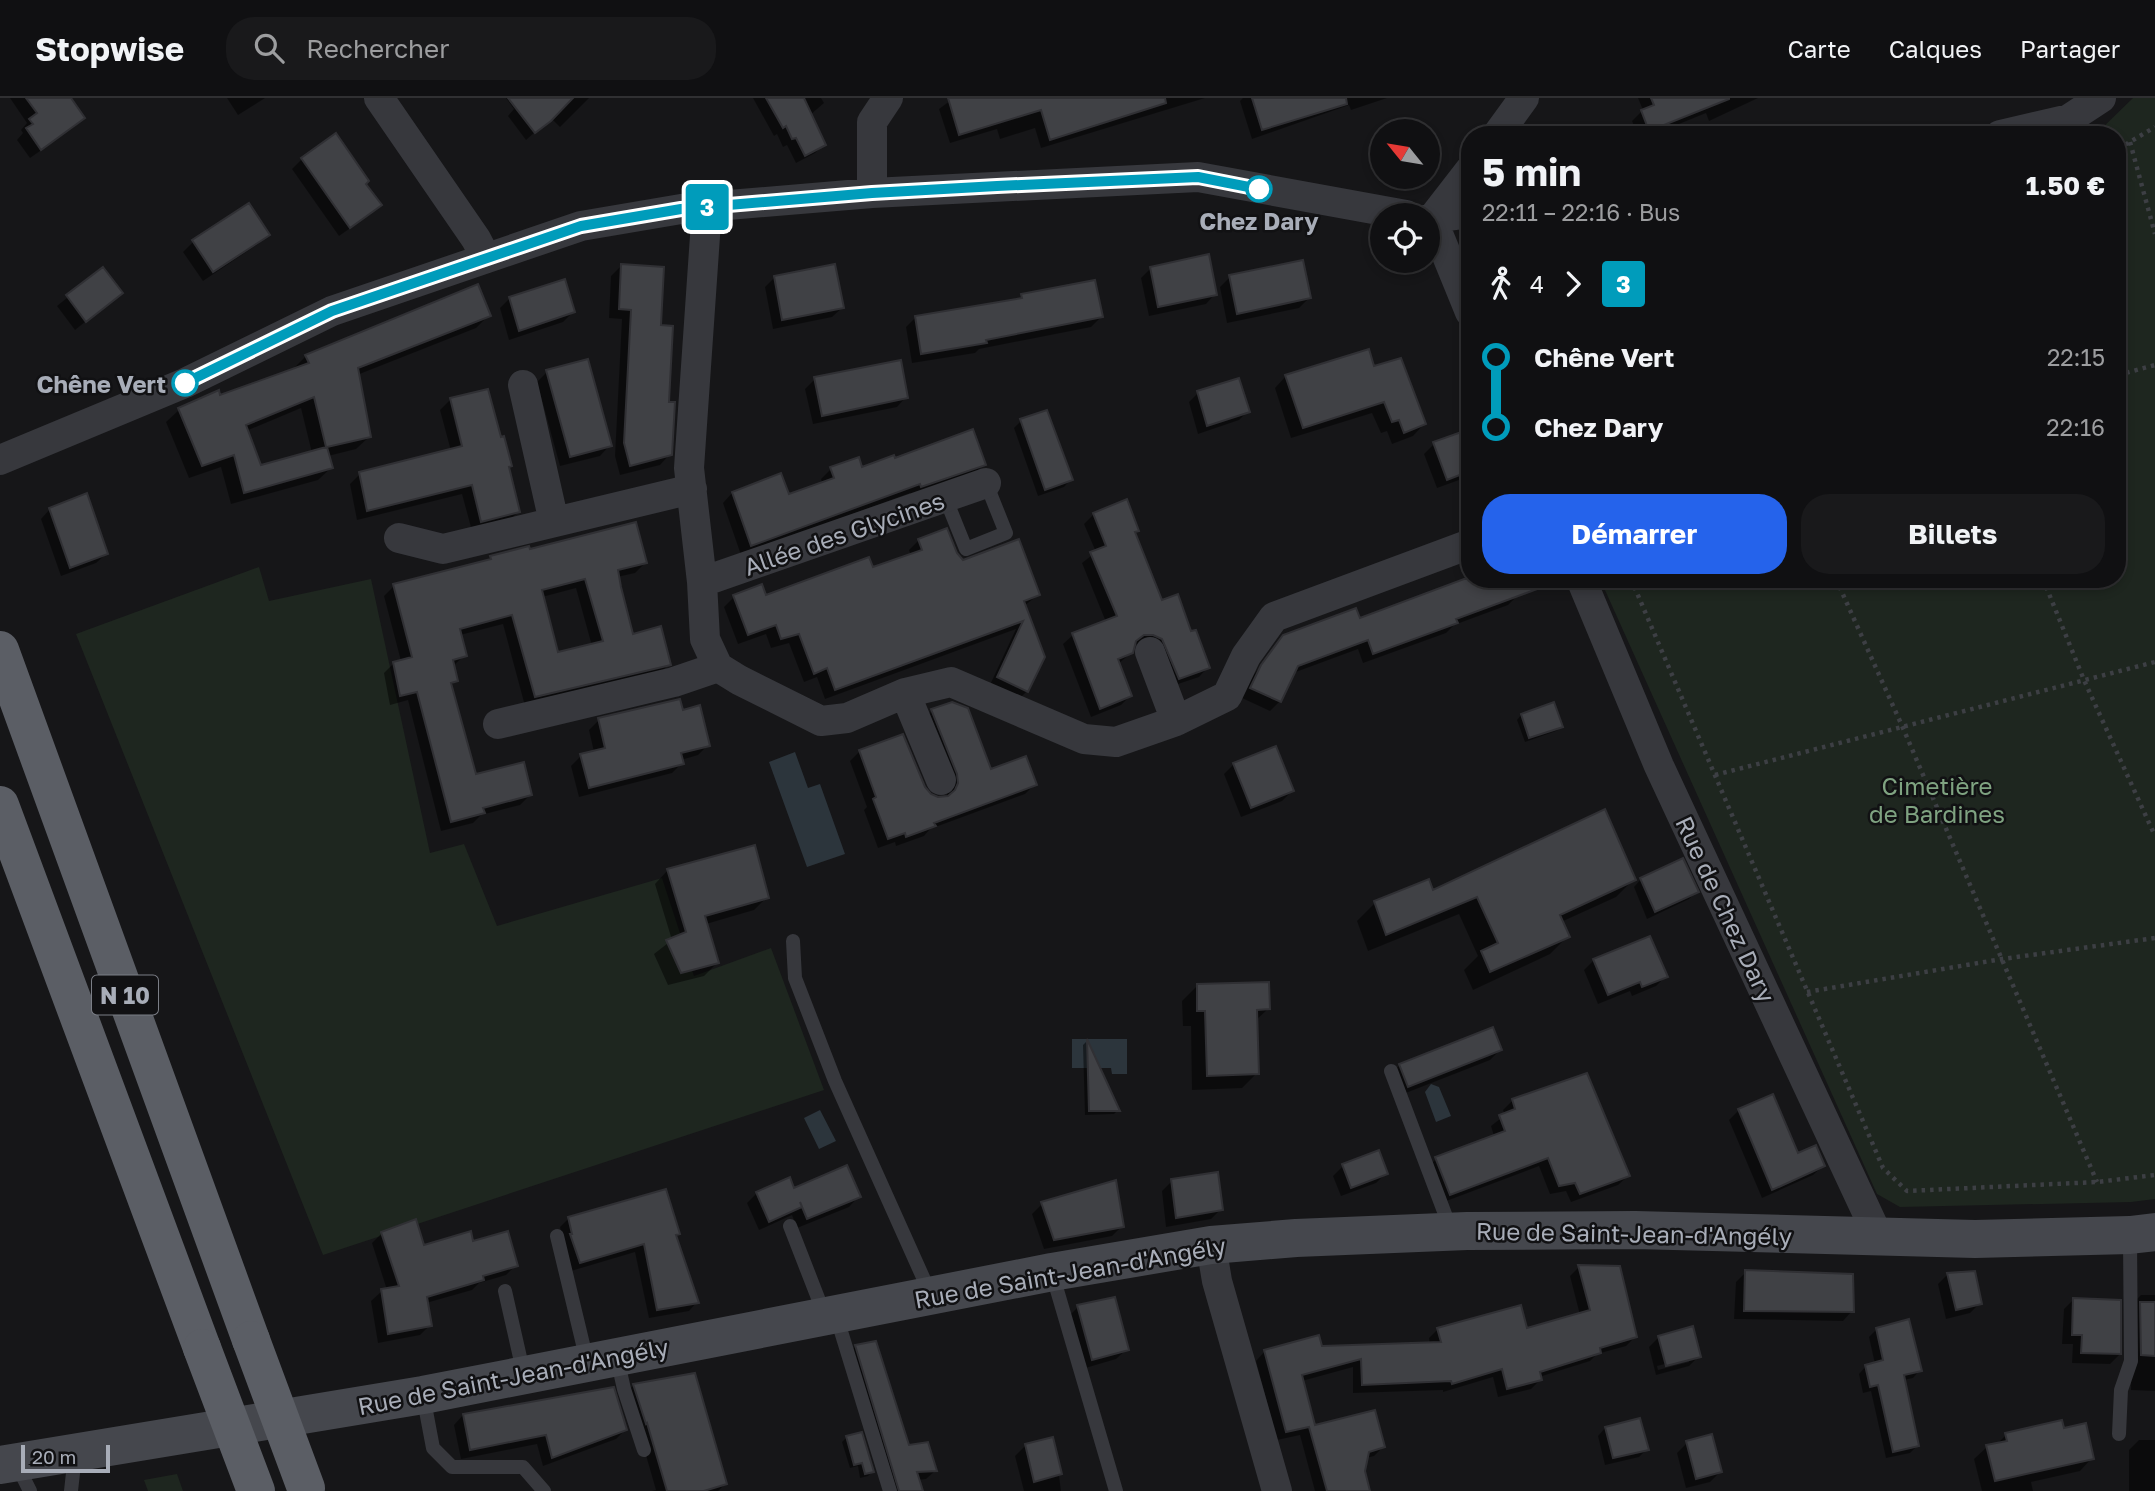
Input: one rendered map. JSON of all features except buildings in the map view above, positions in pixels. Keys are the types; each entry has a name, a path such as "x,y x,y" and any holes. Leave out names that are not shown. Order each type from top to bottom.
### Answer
{"highway":[{"name":"N 10","path":"0,650 307,1490"},
{"name":"N 10","path":"0,805 256,1491"}],"main road":[{"name":"Rue de Saint-Jean-d'Angély","path":"15,1473 71,1453 423,1395 931,1295 1211,1245 1296,1238 1452,1232 1635,1230 1975,1239 2142,1233"}],"street":[{"path":"379,98 476,239 486,258"},
{"path":"872,193 872,122 888,98"},
{"path":"1504,126 1524,98"},
{"path":"2039,126 2069,119 2101,98"},
{"path":"0,460 185,383 332,311 581,226 681,209 872,193 1198,177 1370,208"},
{"path":"1437,203 1461,179"},
{"path":"707,207 689,468 702,582 705,639 718,667 821,721 846,718 905,693 951,682 1084,739 1116,742 1176,721 1227,696 1246,656 1274,617 1461,547"},
{"path":"1440,216 1461,214"},
{"path":"1440,253 1461,294"},
{"path":"523,385 554,522"},
{"name":"Allée des Glycines","path":"702,582 986,483"},
{"path":"399,538 443,550 692,489"},
{"name":"Rue de Chez Dary","path":"1585,588 1659,766 1878,1236"},
{"path":"1150,652 1176,721"},
{"path":"498,724 674,682 718,667"},
{"path":"905,693 941,780"},
{"path":"1211,1245 1217,1281 1277,1491"}],"lane":[{"path":"945,497 966,549 1006,533 986,483"},
{"path":"793,941 795,978 835,1081 931,1295"},
{"path":"1391,1071 1452,1232"},
{"path":"790,1226 830,1315 890,1491"},
{"path":"2119,1434 2121,1390 2131,1361 2142,1233"},
{"path":"558,1236 602,1360 624,1389 644,1450"},
{"path":"1052,1272 1116,1491"},
{"path":"505,1291 524,1376"},
{"path":"423,1395 433,1448 452,1467 523,1467 544,1491"},
{"path":"71,1453 71,1491"}],"path":[{"path":"2126,144 2155,127"},
{"path":"2130,142 2155,234"},
{"path":"2126,373 2155,365"},
{"path":"1635,588 1883,1168 1907,1191 2097,1182 2155,1175"},
{"path":"1840,588 1903,728 2097,1182"},
{"path":"2047,588 2084,680 2155,836"},
{"path":"1715,775 2155,662"},
{"path":"1807,992 2002,959 2155,938"}],"green space":[{"name":"Cimetière de Bardines","path":"2133,98 2155,98 2155,1199 2131,1202 1900,1207 1877,1194 1604,588 2126,588 2126,126 2104,126"},
{"path":"259,567 269,601 371,579 430,853 464,844 497,926 662,878 694,976 771,948 824,1090 323,1255 76,634"},
{"path":"177,1474 183,1491 148,1491 144,1480"}],"shaded area":[{"path":"795,752 808,788 820,784 845,854 807,867 769,762"},
{"path":"1072,1039 1127,1039 1127,1074 1112,1074 1111,1068 1072,1068"},
{"path":"1431,1084 1439,1087 1451,1116 1436,1122 1425,1092"},
{"path":"820,1110 836,1141 819,1149 804,1118"}],"bus line":[{"name":"3","path":"185,383 332,311 581,226 681,209 872,193 1051,183 1198,177 1259,189"}],"place":[{"name":"Chez Dary","path":"1259,189"},
{"name":"Chêne Vert","path":"185,383"}]}
